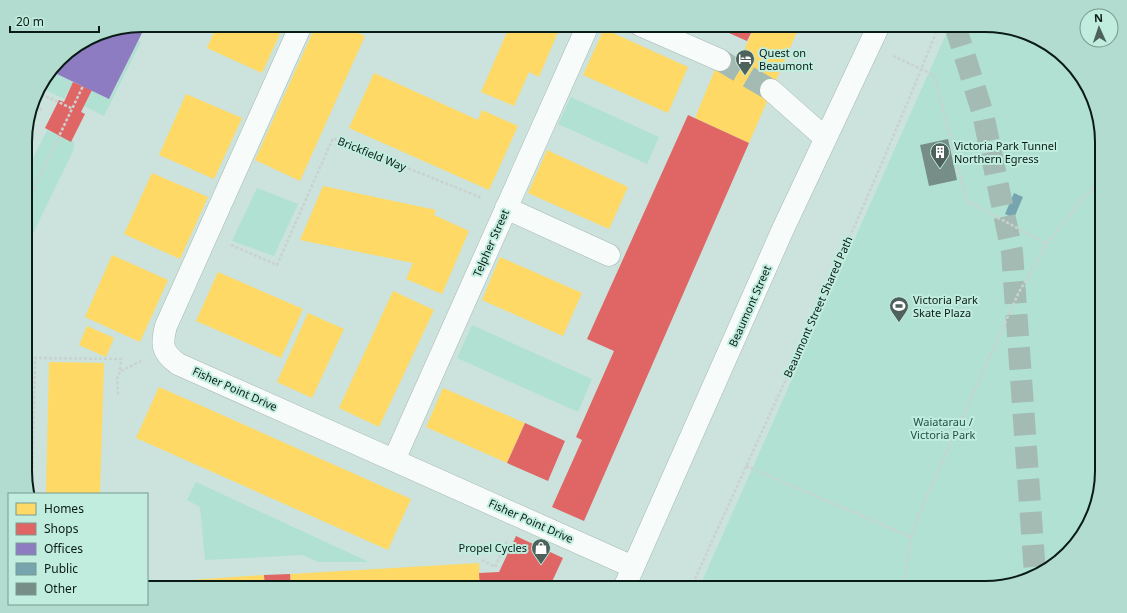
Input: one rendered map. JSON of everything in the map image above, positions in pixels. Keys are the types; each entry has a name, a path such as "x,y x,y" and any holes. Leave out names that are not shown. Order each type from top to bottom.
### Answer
{"street":[{"name":"Fisher Point Drive","path":"298,32 166,326 163,337 163,348 168,356 178,364 633,567"},
{"name":"Telpher Street","path":"394,460 585,32"},
{"path":"656,32 720,60"},
{"name":"Beaumont Street","path":"627,581 825,138 876,32"},
{"path":"771,90 825,138"},
{"path":"506,208 609,254"}],"path":[{"name":"Beaumont Street Shared Path","path":"694,581 843,252 936,32"},
{"path":"869,46 934,74 967,201 1047,244"},
{"path":"32,193 83,86"},
{"path":"42,96 73,109"},
{"path":"38,106 42,111"},
{"name":"Brickfield Way","path":"207,235 277,264 333,138 506,208"},
{"path":"905,581 911,536 939,467 1019,292 1047,244 1095,185"},
{"path":"32,477 35,358 121,359 120,371 117,379 118,396"},
{"path":"746,466 911,536"},
{"path":"482,560 495,567 520,516"}],"green space":[{"name":"Waiatarau / Victoria Park","path":"947,32 1000,33 1034,43 1063,64 1072,75 1087,100 1094,127 1095,478 1093,493 1084,520 1068,544 1058,554 1034,570 1007,579 992,581 702,581"},
{"path":"138,41 141,42 104,116 84,106 92,90 110,98"},
{"path":"60,68 57,74 73,82 64,99 45,90"},
{"path":"571,97 659,137 647,164 558,124"},
{"path":"47,130 74,142 74,149 32,236 32,160"},
{"path":"257,188 298,204 274,256 232,241"},
{"path":"472,325 592,379 578,412 457,358"},
{"path":"196,482 369,562 318,562 303,555 205,560 200,507 187,500"}],"building: Homes":[{"path":"214,32 281,32 262,73 207,48"},
{"path":"313,32 356,32 365,36 300,181 255,160"},
{"path":"507,32 558,32 539,77 529,72 514,106 481,92"},
{"path":"603,32 611,32 688,67 668,113 583,75"},
{"name":"Quest on Beaumont","path":"752,32 797,32 749,143 695,118 721,55 739,62"},
{"path":"374,73 478,120 482,110 518,126 489,190 349,128"},
{"path":"186,94 242,118 214,179 159,155"},
{"path":"547,150 628,187 609,229 528,193"},
{"path":"152,173 208,197 180,259 124,234"},
{"path":"323,186 436,210 434,215 469,231 442,294 406,279 413,263 300,240"},
{"path":"112,255 168,280 140,342 85,317"},
{"path":"500,257 582,293 563,336 482,300"},
{"path":"218,272 303,309 281,358 196,321"},
{"path":"393,291 434,310 379,427 339,408"},
{"path":"308,313 344,329 312,398 277,382"},
{"path":"87,326 114,338 106,357 79,345"},
{"path":"49,362 104,363 100,493 46,493"},
{"path":"159,387 411,499 388,550 136,438"},
{"path":"443,388 525,423 507,463 426,427"},
{"path":"479,563 480,581 290,581 290,574"},
{"path":"264,575 264,581 176,581"}],"building: Shops":[{"path":"727,32 752,32 747,41"},
{"path":"73,82 92,90 81,112 85,114 71,142 45,128 59,100 64,102"},
{"path":"688,115 749,143 584,521 552,507 582,440 576,437 614,351 587,339"},
{"path":"525,423 565,441 548,481 507,463"},
{"path":"516,536 563,558 552,581 480,581 479,573 499,572"},
{"path":"290,574 290,581 264,581 264,575"}],"building: Offices":[{"path":"142,32 109,99 57,74 60,68 69,59 100,40 120,34"}],"building: Public":[{"path":"1014,193 1023,197 1014,218 1005,214"}],"building: Other":[{"name":"Victoria Park Tunnel Northern Egress","path":"948,139 957,180 929,186 920,145"}],"tunnel":[{"path":"957,32 983,114 1012,252 1035,570"},
{"path":"720,60 771,90"}],"place":[{"name":"Quest on Beaumont","path":"745,76"},
{"name":"Victoria Park Tunnel Northern Egress","path":"940,169"},
{"name":"Victoria Park Skate Plaza","path":"899,323"},
{"name":"Propel Cycles","path":"541,565"}]}
